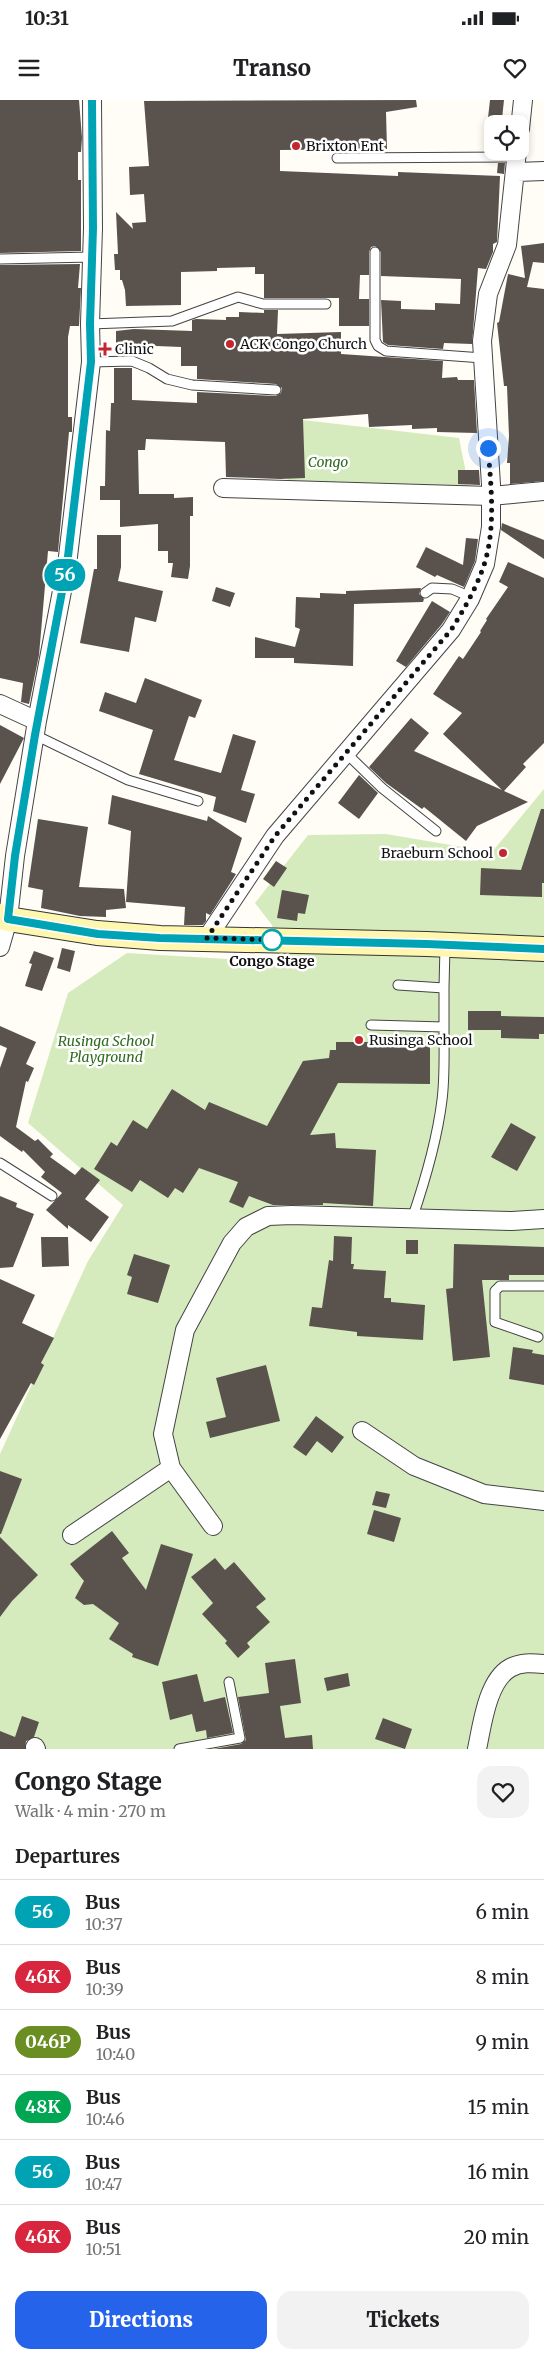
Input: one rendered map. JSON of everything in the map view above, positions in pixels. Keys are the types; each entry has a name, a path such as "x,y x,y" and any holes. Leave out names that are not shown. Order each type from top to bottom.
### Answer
{"main road":[{"path":"4,918 98,934 160,938 544,949"}],"street":[{"path":"0,947 36,728 67,565 91,362 92,100"},
{"path":"521,115 523,100"},
{"path":"207,938 275,836 451,630 471,597 484,564 491,527 482,341 488,294 507,245 517,160 544,170"},
{"path":"223,488 491,496 544,491"},
{"path":"0,704 36,728"},
{"path":"213,1526 171,1468 163,1434 185,1330 232,1243 246,1227 268,1216 284,1215 512,1221 544,1219"},
{"path":"362,1431 414,1466 484,1494 544,1501"},
{"path":"72,1535 171,1468"},
{"path":"477,1749 492,1689 509,1669 526,1663 544,1664"}],"lane":[{"path":"337,158 484,160"},
{"path":"375,252 376,340 378,346 386,351 483,358"},
{"path":"0,259 92,257"},
{"path":"90,324 172,321 238,297 263,304 326,304"},
{"path":"91,362 132,361 149,368 167,379 192,385 276,390"},
{"path":"425,593 432,588 452,589 471,597"},
{"path":"36,728 128,780 198,801"},
{"path":"346,753 382,788 436,831"},
{"path":"412,1219 426,1177 442,1102 445,1075 445,945"},
{"path":"398,985 444,988"},
{"path":"371,1025 444,1028"},
{"path":"0,1163 52,1196"},
{"path":"538,1337 495,1322 495,1291 500,1286 544,1286"},
{"path":"179,1749 240,1738 229,1682"}],"green space":[{"name":"Congo","path":"294,419 459,438 471,498 285,500"},
{"name":"Rusinga School Playground","path":"544,789 544,1749 0,1749 0,1454 88,1261 123,1205 28,1123 68,993 127,953 279,962 272,925 255,903 308,835 386,834 492,852"}],"building":[{"path":"0,100 79,100 82,138 81,152 78,152 78,180 81,180 81,251 0,253"},
{"path":"416,100 417,107 386,112 387,149 280,150 280,171 398,176 398,172 500,176 497,242 493,244 493,252 486,269 478,268 472,344 444,343 443,349 388,345 383,342 381,300 401,301 401,309 435,310 435,303 460,304 461,279 381,276 381,252 375,246 371,247 369,252 369,275 360,275 359,299 369,299 369,326 339,326 339,298 264,298 264,274 255,274 255,267 217,268 217,271 181,272 181,305 126,306 125,290 122,280 120,280 120,270 115,270 114,254 118,254 116,212 133,229 132,223 146,222 144,194 130,195 129,167 149,166 144,101"},
{"path":"490,100 504,100 502,115 488,115"},
{"path":"498,163 505,163 504,174 497,173"},
{"path":"544,243 544,263 533,262 527,287 544,289 544,481 510,484 510,463 507,463 509,436 507,386 504,386 497,323 499,322 508,274 525,278 521,246"},
{"path":"80,264 78,288 81,288 79,326 70,326 68,337 68,417 72,417 72,432 69,432 58,552 48,551 39,655 29,704 21,702 23,683 0,678 0,265"},
{"path":"264,310 278,310 277,334 341,332 341,354 443,361 442,378 457,377 458,380 474,380 477,433 437,432 437,428 412,429 412,425 369,427 368,414 303,419 305,478 280,479 226,477 225,442 146,439 145,450 138,450 139,494 174,494 174,498 193,497 193,516 190,516 190,566 188,579 171,577 173,563 168,563 168,551 158,551 158,524 120,527 120,500 100,500 100,486 105,486 106,430 110,431 111,403 114,403 114,368 132,368 132,400 197,403 197,392 276,396 281,393 282,388 276,384 197,379 197,366 181,366 181,347 132,345 132,355 116,355 116,331 134,329 192,331 192,320 226,320 226,317 239,317 239,312 264,313"},
{"path":"458,470 479,470 480,485 458,484"},
{"path":"502,523 544,540 544,559 501,530"},
{"path":"97,535 121,535 121,567 118,581 163,591 156,622 135,617 129,652 80,643 94,569 97,569"},
{"path":"466,538 478,539 475,561 464,587 437,575 435,577 416,567 426,547 463,565"},
{"path":"508,562 544,578 544,743 523,764 526,767 504,791 528,802 477,826 466,841 424,807 422,809 386,783 369,767 411,718 429,733 414,751 502,790 443,734 462,713 433,694 459,656 463,659 481,632 486,619 508,587 499,582"},
{"path":"216,587 235,593 230,607 212,601"},
{"path":"421,588 419,594 424,599 423,602 354,604 353,666 294,663 294,658 255,658 255,637 295,647 300,629 295,627 296,597 320,598 320,593 346,594 346,591"},
{"path":"432,601 450,612 406,667 396,661"},
{"path":"145,678 202,700 195,718 189,716 174,760 221,773 233,734 256,741 241,790 255,794 246,823 213,811 216,797 139,774 153,730 99,711 105,692 136,703"},
{"path":"0,725 24,738 0,784"},
{"path":"359,775 378,793 359,819 338,803"},
{"path":"112,795 207,821 208,816 242,838 231,872 236,874 210,915 206,913 206,921 203,925 184,925 185,907 126,902 131,831 108,824"},
{"path":"541,809 544,809 544,883 542,883 542,897 480,895 481,868 521,870"},
{"path":"38,819 88,827 79,887 124,889 126,908 106,910 106,917 80,916 41,908 43,890 28,887"},
{"path":"276,861 287,868 274,887 263,879"},
{"path":"282,890 309,895 305,914 298,913 297,921 277,918"},
{"path":"62,948 75,951 70,972 57,968"},
{"path":"34,951 54,958 42,991 25,986 32,964 29,963"},
{"path":"468,1011 501,1011 501,1016 544,1017 544,1034 539,1034 539,1039 501,1038 501,1030 468,1030"},
{"path":"0,1026 36,1042 26,1064 34,1068 28,1082 26,1081 16,1127 35,1141 38,1139 53,1154 50,1157 75,1175 82,1167 100,1180 85,1199 109,1217 91,1242 68,1225 68,1229 46,1210 62,1193 41,1177 45,1172 23,1150 22,1152 0,1136 0,1068 7,1048 0,1045"},
{"path":"336,1042 430,1042 430,1084 338,1083 310,1135 335,1133 336,1148 376,1150 373,1206 323,1203 323,1205 273,1205 249,1196 243,1208 229,1202 238,1182 199,1168 183,1193 175,1188 168,1198 140,1180 132,1192 94,1169 111,1142 117,1146 133,1120 147,1129 172,1089 205,1110 209,1102 267,1126 303,1061 329,1058 330,1050 336,1050"},
{"path":"511,1123 536,1137 517,1171 491,1157"},
{"path":"0,1196 17,1203 16,1207 34,1214 13,1267 0,1268"},
{"path":"334,1236 352,1237 351,1264 354,1264 353,1269 386,1271 384,1298 391,1298 391,1302 425,1305 423,1340 357,1336 357,1332 309,1326 312,1307 322,1308 329,1260 333,1261"},
{"path":"41,1237 68,1237 69,1266 42,1267"},
{"path":"406,1240 418,1240 418,1254 406,1254"},
{"path":"454,1244 544,1247 544,1275 509,1275 509,1280 482,1280 490,1357 453,1361 446,1289 453,1288"},
{"path":"134,1254 170,1265 158,1303 127,1294 132,1277 127,1275"},
{"path":"0,1279 35,1295 22,1323 54,1338 41,1363 44,1365 34,1385 31,1383 0,1439"},
{"path":"513,1347 533,1350 532,1353 544,1355 544,1385 509,1379"},
{"path":"266,1365 280,1421 210,1438 206,1422 226,1417 216,1378"},
{"path":"316,1416 344,1437 332,1453 317,1441 306,1456 293,1447"},
{"path":"0,1471 22,1479 1,1534 0,1534"},
{"path":"376,1491 390,1494 386,1508 372,1505"},
{"path":"374,1510 401,1518 394,1542 367,1534"},
{"path":"112,1531 129,1553 122,1558 146,1590 161,1544 193,1554 158,1666 132,1657 133,1654 109,1639 119,1623 93,1604 84,1605 75,1598 84,1581 70,1564"},
{"path":"0,1537 38,1575 12,1601 0,1617"},
{"path":"215,1558 225,1570 234,1562 266,1599 256,1607 270,1622 247,1643 250,1647 238,1658 225,1643 227,1641 202,1614 213,1603 191,1577"},
{"path":"295,1659 301,1703 280,1706 285,1738 312,1735 313,1749 214,1749 241,1744 246,1740 238,1697 269,1693 265,1663"},
{"path":"348,1673 350,1686 327,1691 324,1678"},
{"path":"197,1674 204,1702 225,1697 233,1733 207,1738 206,1730 196,1732 192,1714 170,1720 162,1682"},
{"path":"22,1716 39,1722 34,1737 26,1741 25,1749 0,1749 0,1731 15,1737"},
{"path":"383,1718 412,1729 405,1749 375,1739"}],"bus line":[{"name":"56","path":"92,100 91,362 67,565 35,735 15,856 8,919 98,934 160,938 427,944 544,949"}],"place":[{"name":"Brixton Ent","path":"296,146"},
{"name":"ACK Congo Church","path":"230,344"},
{"name":"Clinic","path":"105,349"},
{"name":"Braeburn School","path":"503,853"},
{"name":"Congo Stage","path":"272,940"},
{"name":"Rusinga School","path":"359,1040"}],"route":[{"path":"272,940 280,940 207,938 275,836 451,630 470,599 484,564 491,527 491,485 488,448"}]}
